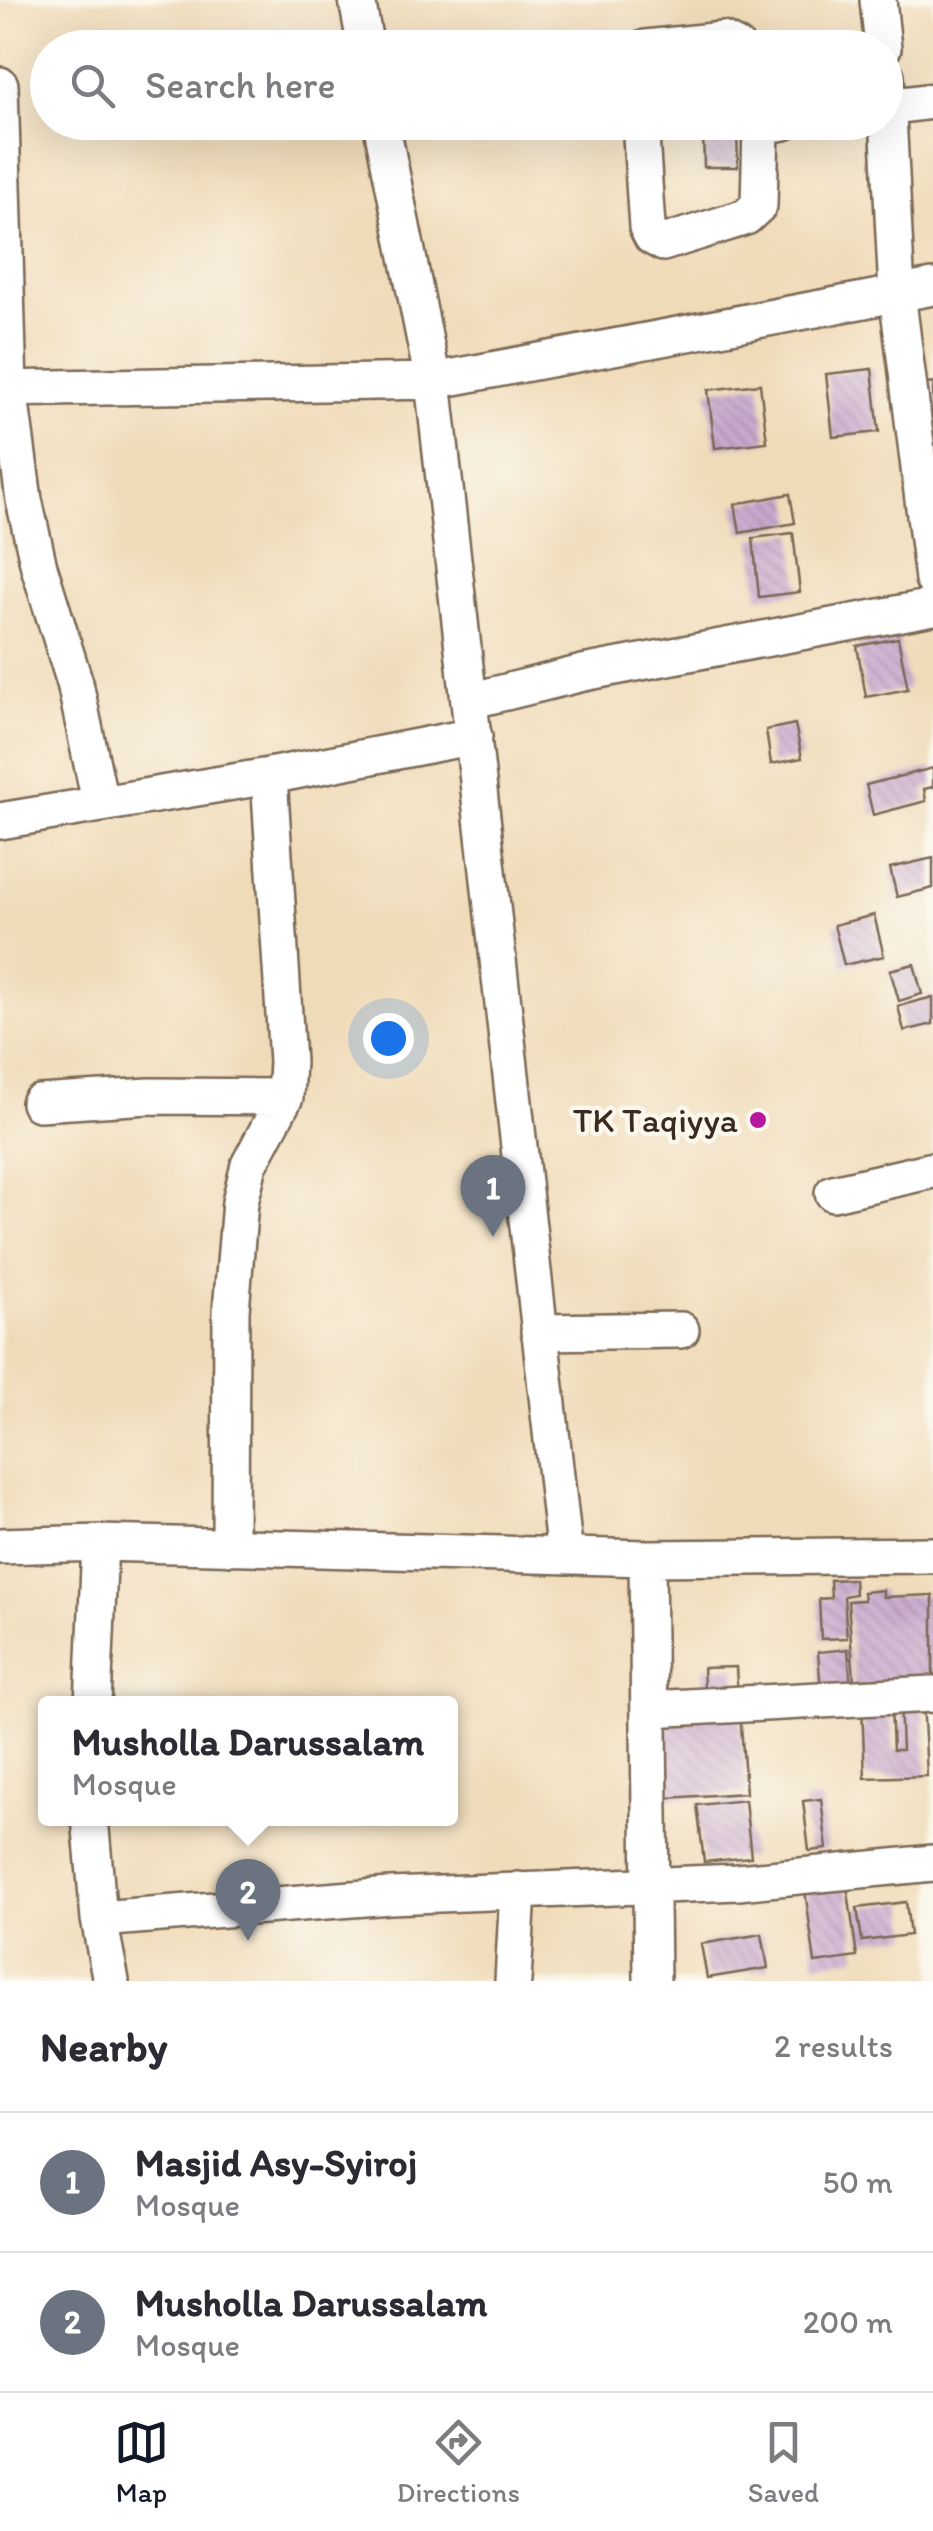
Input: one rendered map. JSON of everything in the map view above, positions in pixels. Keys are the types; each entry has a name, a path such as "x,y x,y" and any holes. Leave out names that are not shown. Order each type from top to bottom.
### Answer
{"street":[{"path":"357,0 363,30"},
{"path":"878,0 881,30"},
{"path":"0,85 4,389 29,530 75,684 100,802"},
{"path":"903,98 933,101"},
{"path":"385,140 433,382 565,1556"},
{"path":"641,140 647,227 652,237 662,243 746,216 759,205 766,140"},
{"path":"888,140 897,293 933,579"},
{"path":"4,389 433,382 933,287"},
{"path":"0,821 269,776 471,718 584,673 933,607"},
{"path":"230,1546 230,1367 240,1202 249,1165 285,1097 281,932 269,776"},
{"path":"39,1103 149,1096 285,1097"},
{"path":"833,1193 933,1170"},
{"path":"539,1332 681,1330"},
{"path":"93,1696 100,1543"},
{"path":"0,1546 100,1543 647,1558 933,1556"},
{"path":"647,1558 652,1981"},
{"path":"650,1708 933,1694"},
{"path":"91,1826 99,1920 111,1980 99,1981"},
{"path":"99,1920 518,1890 648,1886 933,1863"},
{"path":"513,1981 518,1890"}],"building":[{"path":"703,140 737,140 738,167 704,167"},
{"path":"872,369 879,432 833,437 826,374"},
{"path":"933,383 933,417 922,419 916,386"},
{"path":"760,384 767,442 715,448 708,390"},
{"path":"790,494 795,523 740,533 735,504"},
{"path":"793,533 800,592 759,597 753,538"},
{"path":"898,638 908,689 866,697 857,646"},
{"path":"795,724 802,758 771,764 766,730"},
{"path":"933,768 933,787 924,789 926,801 873,815 866,785"},
{"path":"933,858 933,888 897,897 890,868"},
{"path":"874,915 884,956 844,965 834,925"},
{"path":"914,964 922,994 899,1001 890,970"},
{"path":"933,997 933,1024 904,1031 898,1006"},
{"path":"854,1579 855,1594 844,1596 847,1638 821,1639 819,1599 831,1598 830,1580"},
{"path":"883,1590 883,1597 933,1595 933,1690 855,1695 848,1601 864,1600 863,1592"},
{"path":"848,1649 851,1689 821,1692 818,1652"},
{"path":"736,1667 738,1702 705,1704 703,1668"},
{"path":"923,1700 927,1776 865,1778 862,1706 891,1705 893,1750 902,1750 900,1701"},
{"path":"740,1711 746,1793 666,1798 660,1717"},
{"path":"821,1799 827,1849 809,1851 803,1801"},
{"path":"745,1800 751,1857 704,1862 697,1805"},
{"path":"846,1877 857,1957 815,1963 804,1883"},
{"path":"906,1902 910,1935 862,1941 857,1908"},
{"path":"762,1934 768,1968 707,1978 701,1944"}],"place":[{"name":"TK Taqiyya","path":"758,1120"},
{"name":"Masjid Asy-Syiroj","path":"493,1237"},
{"name":"Musholla Darussalam","path":"248,1941"}]}
